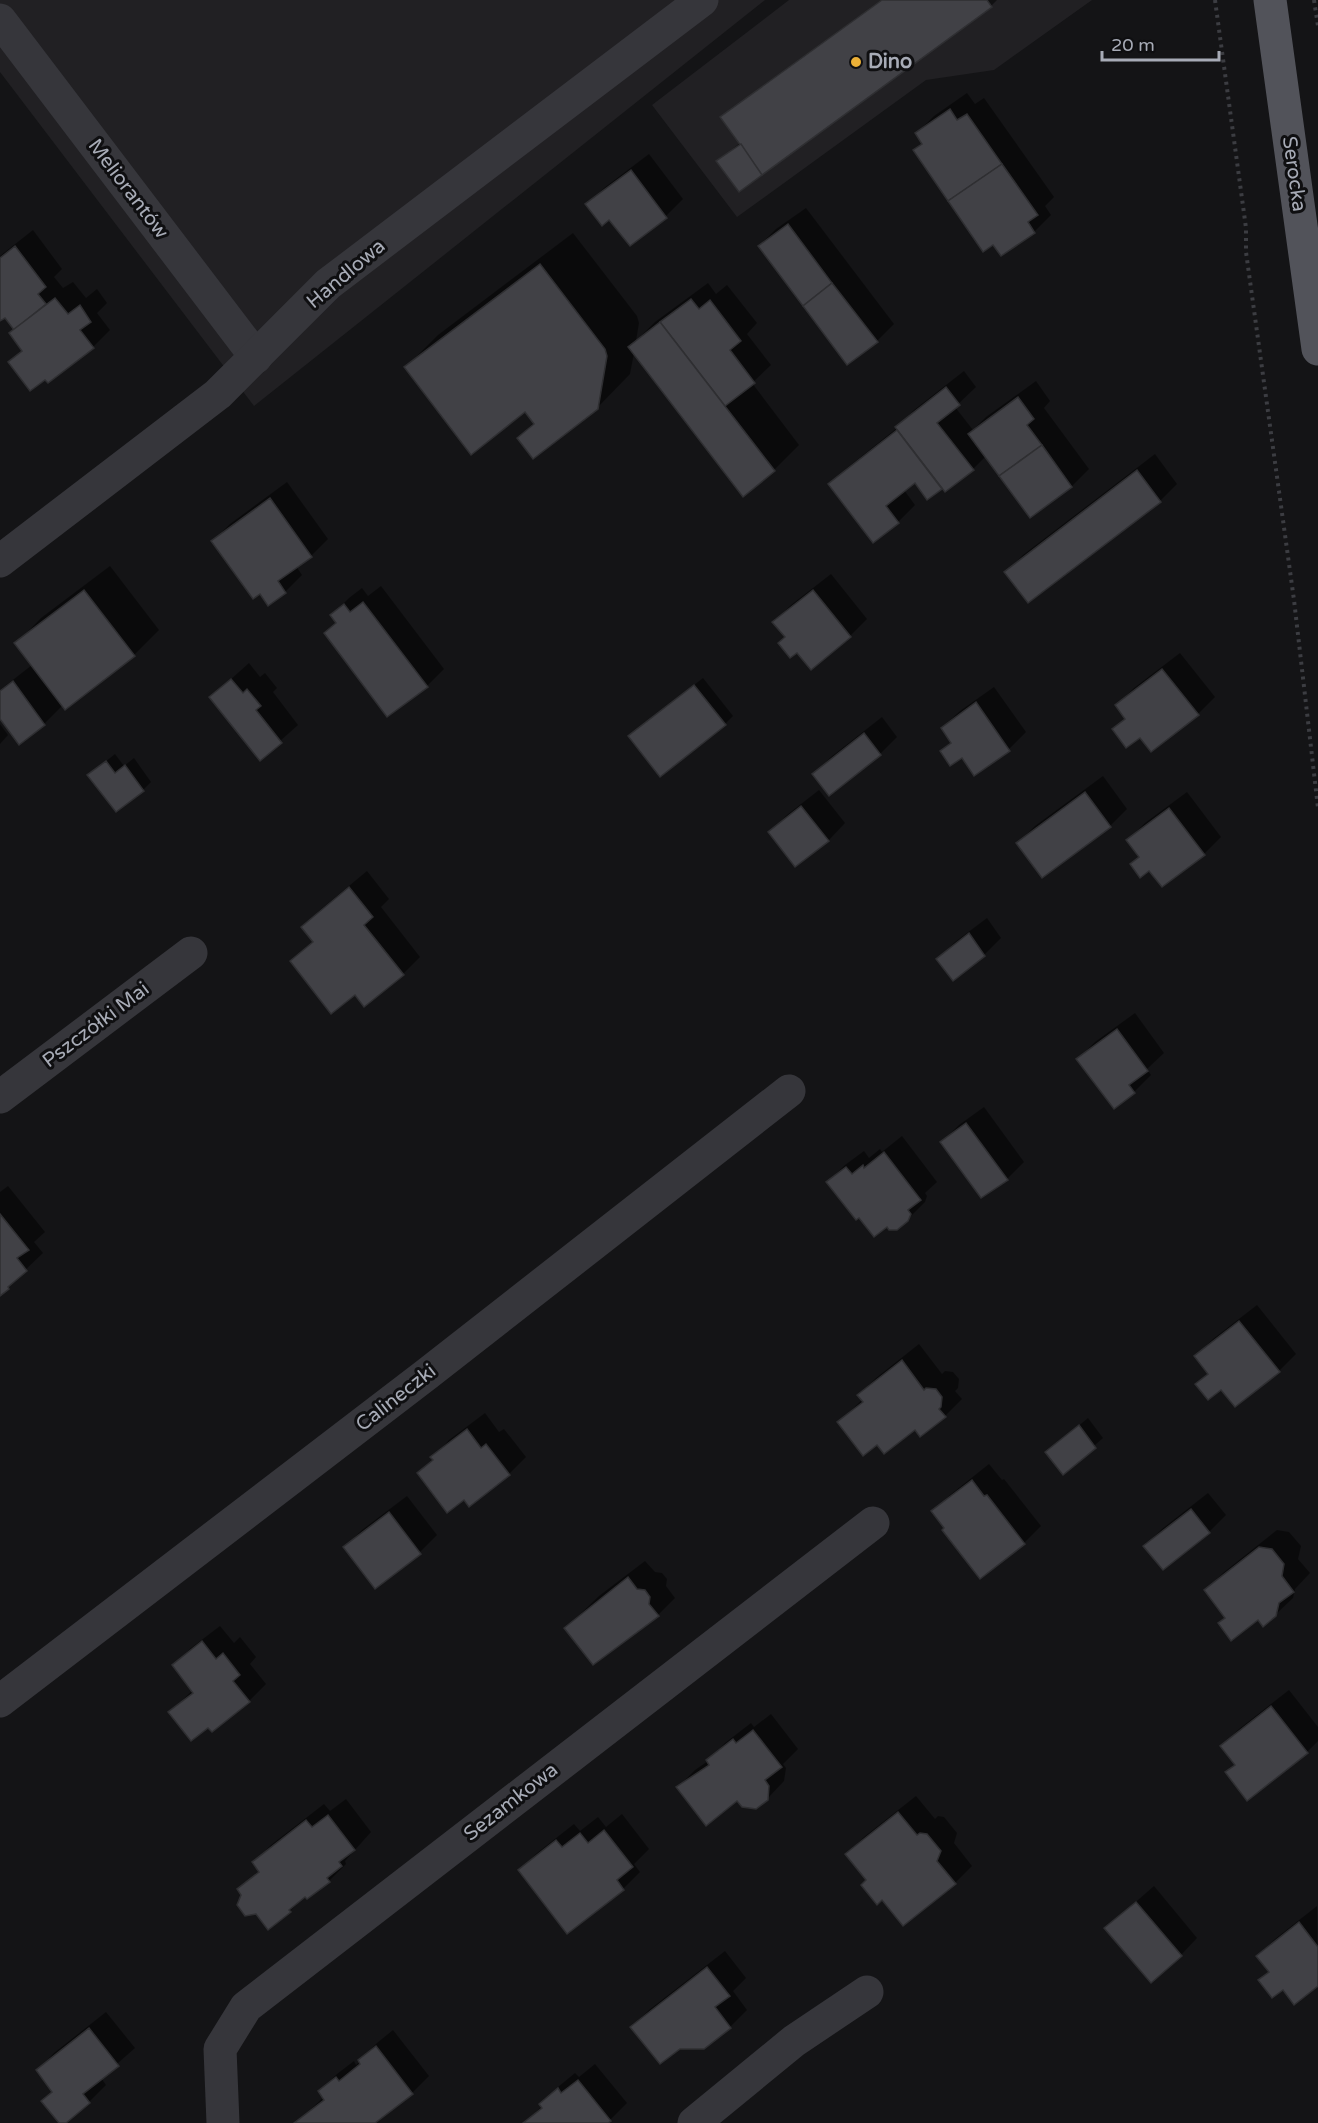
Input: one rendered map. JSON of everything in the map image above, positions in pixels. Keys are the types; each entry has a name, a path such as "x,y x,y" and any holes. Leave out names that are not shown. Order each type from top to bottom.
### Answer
{"main road":[{"name":"Serocka","path":"1270,0 1313,278 1318,349"}],"street":[{"name":"Handlowa","path":"0,561 218,394 328,284 702,0"},
{"name":"Meliorantów","path":"0,20 256,357"},
{"name":"Pszczółki Mai","path":"0,1097 191,952"},
{"name":"Calineczki","path":"0,1701 428,1374 789,1091"},
{"name":"Sezamkowa","path":"223,2123 220,2049 246,2007 873,1523"},
{"path":"694,2123 794,2041 867,1992"}],"path":[{"path":"1215,0 1246,228 1246,252 1294,600 1318,808"},
{"path":"1314,0 1318,26"}],"shaded area":[{"path":"0,0 765,0 254,406 0,72"},
{"path":"789,0 1092,0 994,70 926,80 737,217 652,105"}],"building":[{"name":"Dino","path":"882,0 987,0 992,7 762,175 720,117"},
{"path":"950,109 957,120 967,114 1002,164 948,201 913,150 922,144 915,133"},
{"path":"741,144 762,175 739,192 716,161"},
{"path":"1002,164 1038,215 1028,222 1035,233 1001,256 993,245 983,252 948,201"},
{"path":"631,170 667,218 630,246 609,220 602,226 585,204"},
{"path":"788,224 832,283 803,306 758,246"},
{"path":"15,246 46,287 38,294 46,304 14,330 5,318 0,321 0,258"},
{"path":"540,264 605,349 607,356 598,409 533,459 517,438 534,424 525,412 471,455 404,367"},
{"path":"832,283 878,342 847,365 803,306"},
{"path":"55,298 68,314 80,305 91,322 80,330 94,348 48,383 45,380 30,391 8,362 22,351 9,333"},
{"path":"691,299 699,309 710,300 741,341 730,350 755,383 725,406 660,322"},
{"path":"660,322 775,471 743,497 628,347"},
{"path":"946,387 960,405 937,423 974,470 945,492 895,427"},
{"path":"1018,397 1034,419 1027,425 1042,445 999,476 968,434"},
{"path":"897,430 942,489 927,500 915,483 886,506 899,523 873,543 828,484"},
{"path":"1042,445 1072,487 1030,518 999,476"},
{"path":"1137,470 1161,502 1028,603 1004,572"},
{"path":"270,498 312,557 278,581 286,593 268,606 260,594 253,599 211,541"},
{"path":"84,590 135,656 65,710 14,643"},
{"path":"813,590 851,637 811,670 797,653 790,658 778,643 785,637 772,622"},
{"path":"363,602 428,687 387,717 324,633 336,623 330,615 344,604 350,612"},
{"path":"1162,669 1199,715 1151,752 1140,738 1126,748 1112,729 1125,719 1115,705"},
{"path":"231,679 243,693 247,689 261,706 256,710 282,743 260,761 209,697"},
{"path":"13,681 45,725 19,745 0,719 0,691"},
{"path":"694,685 726,725 660,777 628,736"},
{"path":"976,702 1010,751 974,776 962,758 950,766 940,751 951,743 941,728"},
{"path":"864,733 881,755 829,796 812,774"},
{"path":"106,761 115,773 125,765 144,791 116,812 87,775"},
{"path":"1085,792 1111,827 1042,878 1016,843"},
{"path":"801,806 829,841 795,867 768,832"},
{"path":"1169,808 1205,855 1162,887 1149,871 1140,878 1130,864 1139,857 1126,840"},
{"path":"349,887 373,917 364,925 404,975 364,1007 355,995 331,1014 290,961 313,942 301,927"},
{"path":"969,933 985,956 953,981 936,959"},
{"path":"1117,1029 1148,1071 1129,1085 1135,1093 1114,1109 1076,1059"},
{"path":"966,1123 1008,1180 981,1198 940,1142"},
{"path":"884,1152 921,1200 908,1210 911,1214 908,1221 897,1230 889,1230 887,1227 874,1237 859,1218 856,1220 826,1182 846,1167 852,1174 863,1165 864,1168"},
{"path":"0,1214 29,1250 17,1258 27,1271 0,1296"},
{"path":"1239,1321 1280,1372 1235,1407 1221,1390 1208,1400 1195,1384 1208,1374 1194,1356"},
{"path":"902,1360 924,1390 926,1388 936,1389 942,1397 939,1409 946,1417 920,1437 915,1430 884,1454 877,1445 863,1456 837,1422 863,1402 857,1395"},
{"path":"1079,1425 1096,1448 1063,1475 1045,1452"},
{"path":"467,1429 481,1448 486,1444 510,1475 469,1507 464,1500 447,1513 417,1473 433,1460 430,1457"},
{"path":"972,1480 984,1496 987,1495 1025,1544 980,1579 942,1530 944,1528 931,1511"},
{"path":"1191,1509 1210,1533 1163,1570 1143,1546"},
{"path":"389,1512 421,1554 375,1589 343,1547"},
{"path":"1259,1547 1272,1549 1284,1564 1282,1576 1294,1592 1279,1603 1276,1616 1263,1627 1258,1620 1231,1641 1218,1623 1225,1618 1204,1590"},
{"path":"628,1577 637,1589 645,1590 650,1597 649,1604 659,1616 593,1665 564,1628"},
{"path":"202,1641 216,1659 223,1653 240,1675 233,1681 250,1702 212,1732 208,1728 191,1741 168,1712 193,1693 172,1665"},
{"path":"1271,1706 1308,1753 1247,1801 1225,1772 1235,1765 1220,1746"},
{"path":"753,1730 782,1767 765,1780 769,1786 768,1800 756,1809 742,1807 737,1801 706,1826 676,1787 709,1765 706,1760 733,1739 736,1743"},
{"path":"898,1812 917,1835 927,1834 941,1851 937,1861 956,1884 903,1926 882,1900 877,1905 861,1885 866,1880 845,1854"},
{"path":"328,1815 355,1850 339,1862 342,1866 327,1878 330,1882 307,1899 305,1897 289,1910 291,1912 268,1930 256,1914 245,1916 237,1905 241,1895 237,1889 259,1872 252,1862 306,1820 312,1827"},
{"path":"604,1830 633,1867 617,1880 624,1890 567,1934 518,1870 556,1840 562,1847 580,1833 588,1843"},
{"path":"1136,1902 1182,1956 1151,1983 1104,1928"},
{"path":"1299,1922 1318,1947 1318,1986 1294,2005 1283,1990 1272,1998 1258,1980 1269,1972 1256,1956"},
{"path":"707,1967 730,1996 715,2007 731,2028 704,2049 680,2049 660,2064 630,2027"},
{"path":"89,2028 119,2066 83,2094 90,2103 66,2123 59,2123 41,2101 52,2092 36,2070"},
{"path":"376,2046 413,2094 375,2123 294,2123 324,2100 318,2091 336,2077 339,2081 360,2064 358,2060"},
{"path":"578,2080 611,2121 608,2123 523,2123 542,2108 539,2104 558,2088 561,2093"}],"place":[{"name":"Dino","path":"856,62"}]}
